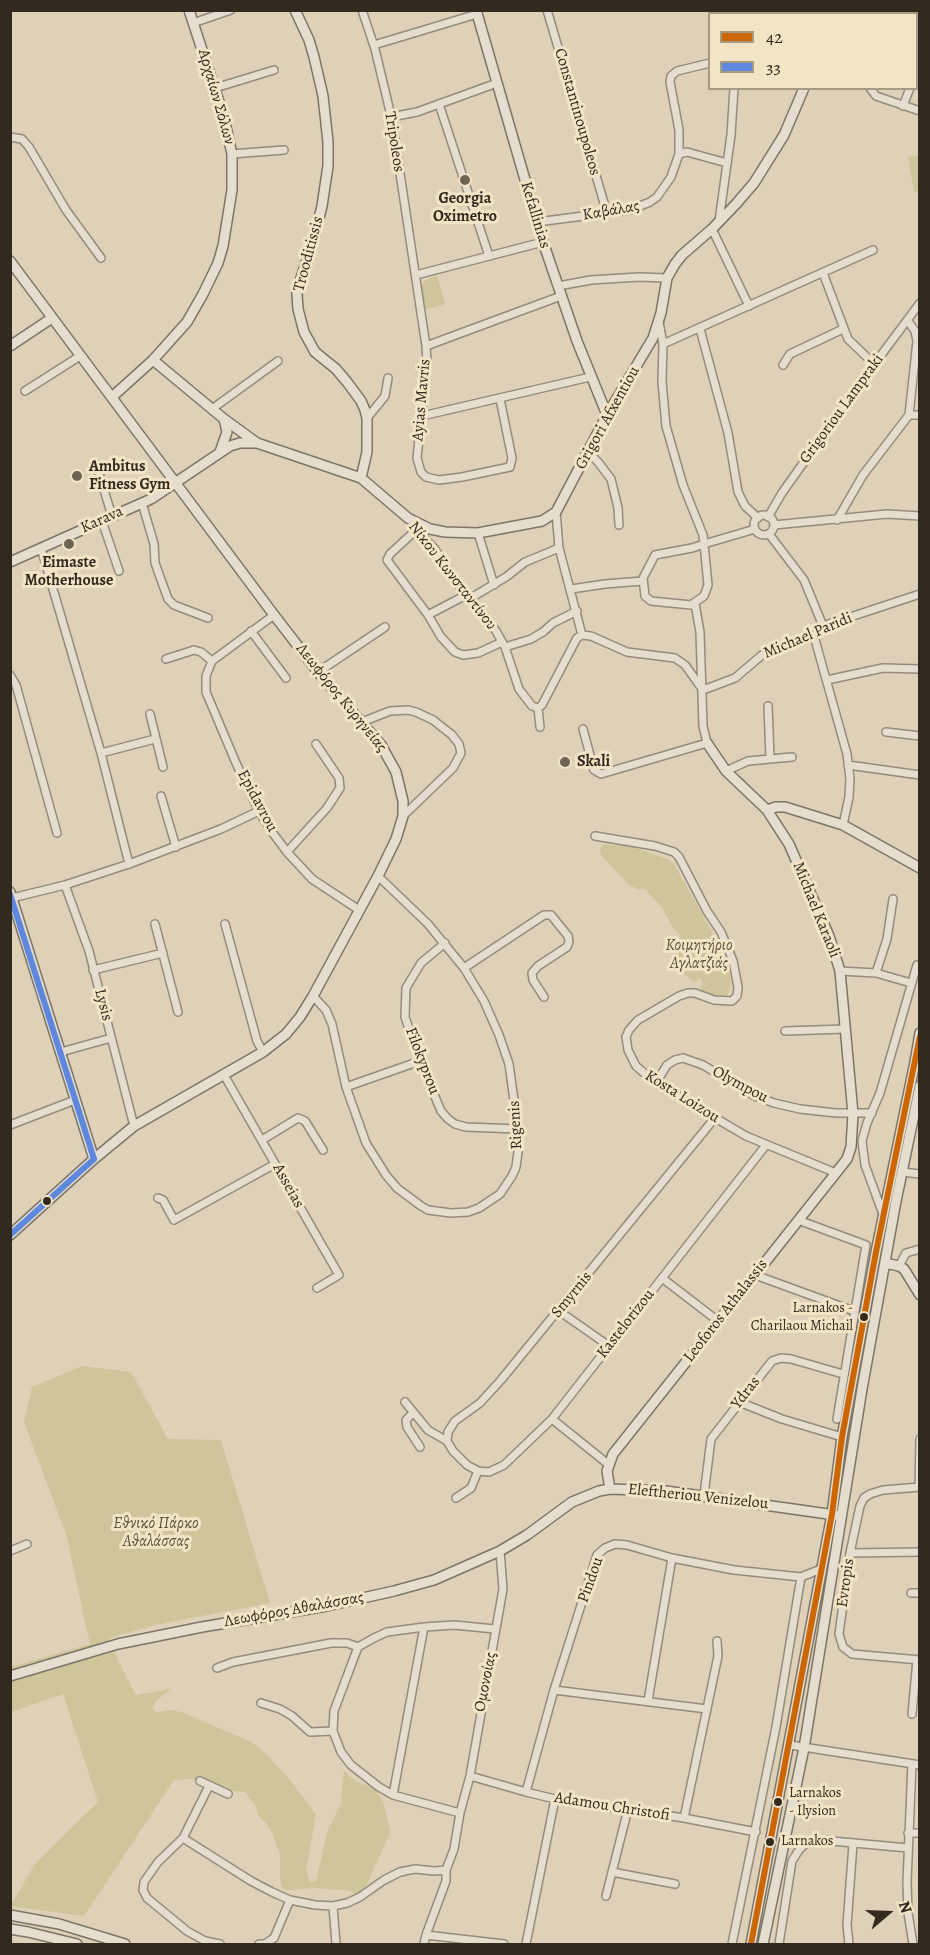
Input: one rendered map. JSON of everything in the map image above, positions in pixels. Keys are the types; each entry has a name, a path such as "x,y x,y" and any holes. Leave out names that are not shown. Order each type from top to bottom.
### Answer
{"main road":[{"name":"Αρχαίων Σόλων","path":"112,397 153,360 187,322 218,262 230,206 233,175 232,154 215,88 189,10"},
{"name":"Trooditissis","path":"295,10 309,40 316,64 323,96 328,142 328,166 322,206 297,294 298,309 309,343 315,352 336,369 361,401 367,418 367,452 361,478"},
{"name":"Kefallinias","path":"476,12 543,242 590,377 607,415"},
{"path":"667,278 682,255 736,204 768,163 792,118 803,90"},
{"name":"Λεωφόρος Κυρηνείας","path":"10,261 274,615 318,672 381,745 396,772 403,801 403,816 396,839 378,876 313,996 286,1034 263,1052 134,1126 10,1235"},
{"name":"Grigori Afxentiou","path":"556,512 607,415 653,338 667,278"},
{"path":"10,346 52,318"},
{"name":"Νίκου Κωνσταντίνου","path":"153,360 257,443 361,478 411,520"},
{"path":"220,452 227,432 224,418"},
{"name":"Karava","path":"10,562 142,503 220,452 240,443 257,443"},
{"path":"411,520 438,530 478,533 531,524 548,518 556,512"},
{"name":"Michael Karaoli","path":"707,744 726,771 767,810 789,844 829,936 840,971 853,1114 852,1141 848,1159"},
{"path":"767,810 785,807 843,825 920,868"},
{"path":"11,895 94,1159"},
{"path":"751,1944 832,1514 842,1437 920,1033"},
{"path":"763,1944 804,1748 885,1263 920,1086"},
{"name":"Leoforos Athalassis","path":"608,1464 613,1454 848,1159"},
{"path":"885,1263 899,1266 907,1273 920,1296"},
{"path":"608,1464 610,1489"},
{"name":"Eleftheriou Venizelou","path":"557,1512 586,1495 610,1489 704,1495 843,1516"},
{"name":"Λεωφόρος Αθαλάσσας","path":"13,1676 118,1644 411,1587 434,1580 500,1551 527,1535 557,1512"},
{"path":"10,1916 59,1924 125,1944"},
{"path":"10,1929 77,1944"}],"street":[{"path":"193,23 231,10"},
{"name":"Tripoleos","path":"362,10 374,45 391,117 416,275"},
{"name":"Constantinoupoleos","path":"547,10 607,213"},
{"path":"374,45 476,12"},
{"name":"Καβάλας","path":"537,222 630,210 642,207 657,197 671,177 679,154 679,130 670,82 671,76 677,71 708,63"},
{"path":"215,88 274,70"},
{"path":"391,117 439,104 497,84"},
{"path":"719,221 731,135 734,90"},
{"path":"872,90 876,96 920,111"},
{"path":"903,106 909,90"},
{"path":"439,104 489,256"},
{"path":"10,137 22,139 29,147 66,210 101,258"},
{"path":"232,154 284,150"},
{"path":"679,154 687,152 727,163"},
{"path":"712,229 749,306"},
{"path":"416,275 543,242"},
{"path":"663,344 873,250"},
{"path":"823,273 843,329 851,343 874,364"},
{"name":"Ayias Mavris","path":"416,275 427,362 417,458 421,472 426,477 438,480 510,467 512,463 500,399"},
{"path":"558,286 601,279 667,278"},
{"path":"426,346 561,296"},
{"name":"Grigoriou Lampraki","path":"768,516 874,364 920,303"},
{"path":"837,520 863,475 909,415 917,341 915,331 908,321"},
{"path":"658,322 663,344 663,400 670,442 682,485 704,544 706,592 694,604 668,604 646,599 643,581 658,554 704,544 755,529"},
{"path":"700,329 728,434 738,492 745,506 758,518"},
{"path":"783,365 790,354 843,329"},
{"path":"25,391 80,356"},
{"path":"212,409 278,361"},
{"path":"422,416 590,377"},
{"path":"367,418 385,396 388,378"},
{"path":"909,415 920,415"},
{"path":"589,453 611,480 618,508 619,525"},
{"path":"96,464 112,516"},
{"path":"142,503 154,544 155,563 168,599 174,605 208,618"},
{"path":"556,512 559,548 582,635"},
{"path":"774,525 887,514 920,516"},
{"path":"758,518 768,516 774,525"},
{"path":"755,529 758,518"},
{"name":"Νίκου Κωνσταντίνου","path":"411,520 416,530 434,548 504,644 519,689 532,706 538,708"},
{"path":"102,521 119,571"},
{"path":"769,534 774,525"},
{"path":"755,529 761,534 769,534"},
{"path":"416,530 390,554 387,560 452,650 463,654 478,653 504,644 531,639 553,623 577,611"},
{"path":"478,533 494,585"},
{"path":"769,534 804,580 823,626"},
{"path":"41,548 100,753 129,864"},
{"path":"428,615 494,585 525,562 559,548"},
{"path":"571,589 643,581"},
{"name":"Michael Paridi","path":"703,690 735,678 762,655 814,636 823,626 920,594"},
{"path":"583,729 594,770 601,774 707,744 702,726 700,632 694,604"},
{"path":"166,659 194,650 201,652 212,661 274,615"},
{"path":"318,672 386,627"},
{"path":"251,631 286,678"},
{"path":"540,727 538,708 542,705 577,638 582,635 591,636 627,652 680,661 703,690"},
{"path":"814,636 848,765 849,796 843,825"},
{"name":"Epidavrou","path":"212,661 206,676 206,692 259,811 287,852 312,879 359,910"},
{"path":"827,680 883,668 920,669"},
{"path":"10,675 16,685 57,832"},
{"path":"768,706 770,758"},
{"path":"362,722 390,711 408,710 433,720 452,735 459,744 461,753 453,768 403,816"},
{"path":"150,714 163,767"},
{"path":"886,732 920,736"},
{"path":"100,753 156,739"},
{"path":"287,852 327,808 340,788 339,778 316,744"},
{"path":"726,771 748,761 792,756"},
{"path":"848,765 920,775"},
{"path":"161,796 176,847"},
{"path":"11,895 65,885 129,864 221,829 259,811"},
{"name":"Kosta Loizou","path":"595,836 656,846 674,852 721,932 733,961 738,987 737,996 732,1001 714,1000 695,993 678,996 638,1020 629,1030 626,1043 632,1059 642,1073 714,1119 766,1145 836,1173"},
{"name":"Rigenis","path":"313,996 326,1010 332,1024 346,1087 366,1143 374,1158 397,1188 415,1203 428,1210 451,1214 468,1212 486,1204 500,1194 516,1167 518,1130 509,1064 499,1035 484,1001 464,968 445,943 378,876"},
{"name":"Lysis","path":"65,885 93,970 134,1126"},
{"path":"876,973 887,939 893,899"},
{"path":"464,968 544,915 551,915 568,936 569,942 567,947 538,966 532,974 533,980 544,997"},
{"path":"155,924 178,1012"},
{"path":"225,924 263,1052"},
{"name":"Filokyprou","path":"445,943 421,963 406,988 405,1017 420,1061 441,1111 447,1119 466,1127 518,1130"},
{"path":"93,970 163,953"},
{"path":"884,1216 864,1165 864,1132 880,1093 916,965"},
{"path":"840,971 876,973 911,984"},
{"path":"785,1031 845,1029"},
{"path":"61,1052 111,1038"},
{"name":"Olympou","path":"656,1083 667,1065 675,1059 683,1058 703,1065 763,1100 800,1109 853,1114 872,1113"},
{"path":"346,1087 420,1061"},
{"name":"Asseias","path":"224,1075 339,1275 317,1288"},
{"path":"11,1123 75,1100"},
{"path":"262,1140 298,1118 305,1121 323,1150"},
{"name":"Smyrnis","path":"447,1441 448,1432 455,1421 480,1403 559,1311 714,1119"},
{"name":"Kastelorizou","path":"478,1471 489,1472 504,1465 552,1419 766,1145"},
{"path":"848,1159 857,1160 864,1165"},
{"path":"158,1198 163,1200 174,1220 275,1164"},
{"path":"902,1172 920,1174"},
{"path":"798,1220 866,1245 837,1419"},
{"path":"899,1266 906,1253 920,1249"},
{"path":"755,1275 854,1311"},
{"path":"662,1278 718,1321"},
{"path":"559,1311 609,1346"},
{"name":"Ydras","path":"704,1495 711,1439 768,1365 776,1359 792,1359 843,1374"},
{"path":"405,1402 428,1430 447,1441 467,1465 478,1471 471,1488 456,1498"},
{"path":"739,1402 782,1419 842,1437"},
{"path":"413,1413 406,1420 407,1427 420,1447"},
{"path":"552,1419 608,1464"},
{"path":"919,1487 920,1439"},
{"name":"Evropis","path":"918,1660 852,1654 843,1647 839,1634 850,1553 860,1506 864,1498 883,1490 919,1487"},
{"path":"10,1551 27,1544"},
{"name":"Pindou","path":"526,1792 554,1690 597,1555 605,1548 615,1544 627,1545 672,1558 734,1570 801,1577 821,1569"},
{"name":"Ομονοίας","path":"424,1944 446,1881 446,1870 470,1776 503,1589 500,1551"},
{"path":"850,1553 920,1552"},
{"path":"648,1701 672,1558"},
{"path":"732,1944 776,1727 801,1577"},
{"path":"911,1593 920,1593"},
{"path":"460,1813 393,1795 379,1788 351,1765 341,1752 333,1731 334,1711 358,1647 387,1632 454,1625 495,1629"},
{"path":"393,1795 424,1627"},
{"path":"684,1818 718,1656 717,1641"},
{"path":"217,1668 233,1662 331,1643 346,1643 358,1647"},
{"path":"912,1714 918,1660"},
{"path":"554,1690 707,1709"},
{"path":"261,1703 292,1716 310,1732 333,1731"},
{"path":"790,1745 916,1764 908,1833 908,1913 915,1941"},
{"name":"Adamou Christofi","path":"470,1776 555,1799 684,1818 756,1832"},
{"path":"200,1781 228,1794"},
{"path":"209,1786 183,1838 158,1862 144,1882 143,1890 147,1898 187,1931 205,1941 220,1944"},
{"path":"526,1944 555,1799"},
{"path":"606,1896 628,1809"},
{"path":"908,1833 920,1833"},
{"path":"183,1838 251,1881 290,1900 315,1905 347,1904 400,1872 415,1869 446,1870"},
{"path":"779,1944 792,1862 805,1844 821,1840 908,1848"},
{"path":"849,1944 848,1925 854,1844"},
{"path":"612,1872 675,1884"},
{"path":"259,1944 265,1944 274,1938 290,1900"},
{"path":"333,1906 336,1944"},
{"path":"426,1935 504,1944"}],"green space":[{"path":"919,155 919,191 914,192 908,157"},
{"path":"437,276 445,304 424,310 420,288 425,280"},
{"name":"Κοιμητήριο Αγλατζιάς","path":"603,844 633,847 674,864 727,963 731,983 728,994 721,1000 702,992 700,988 703,982 700,978 694,982 682,972 674,954 681,943 680,935 661,906 645,889 637,889 628,884 601,855 600,849"},
{"name":"Εθνικό Πάρκο Αθαλάσσας","path":"82,1366 131,1372 168,1439 221,1440 270,1603 155,1625 109,1638 136,1695 171,1689 156,1701 152,1709 157,1712 169,1710 182,1712 251,1742 261,1749 289,1779 316,1814 306,1871 310,1882 316,1881 328,1830 342,1801 344,1771 356,1782 374,1788 384,1804 390,1833 364,1891 355,1895 351,1891 315,1888 282,1889 280,1854 273,1835 245,1792 225,1792 204,1781 191,1779 174,1780 84,1916 11,1905 35,1864 98,1802 63,1694 11,1712 11,1667 90,1644 66,1534 24,1422 32,1387"}],"transit line":[{"name":"33","path":"10,894 94,1159"},
{"name":"42","path":"751,1944 832,1514 842,1437 876,1252 920,1036"},
{"name":"33","path":"10,1235 94,1159"}],"place":[{"name":"Georgia Oximetro","path":"465,180"},
{"name":"Ambitus Fitness Gym","path":"77,476"},
{"name":"Eimaste Motherhouse","path":"69,544"},
{"name":"Skali","path":"565,762"},
{"name":"Larnakos - Charilaou Michail","path":"864,1317"},
{"name":"Larnakos - Ilysion","path":"778,1802"},
{"name":"Larnakos","path":"770,1842"}]}
